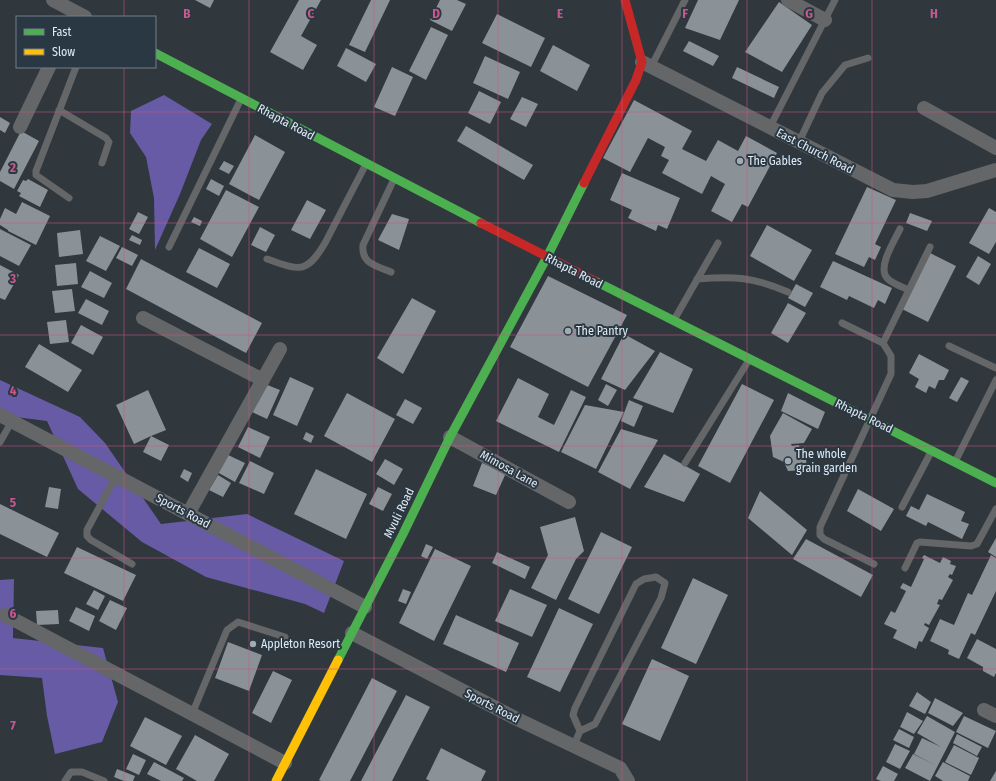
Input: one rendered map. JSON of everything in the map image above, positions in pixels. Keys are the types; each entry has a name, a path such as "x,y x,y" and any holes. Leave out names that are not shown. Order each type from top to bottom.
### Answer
{"street":[{"path":"53,0 78,15"},
{"path":"547,258 636,80 646,65 625,0"},
{"path":"788,0 825,20"},
{"name":"Rhapta Road","path":"156,54 547,258 996,483"},
{"name":"East Church Road","path":"646,65 893,190 913,192 927,191 996,170"},
{"path":"20,127 49,68"},
{"path":"924,108 996,148"},
{"name":"Mvuli Road","path":"276,781 450,437 547,258"},
{"path":"143,318 263,380"},
{"path":"188,514 280,349"},
{"name":"Sports Road","path":"6,418 365,607"},
{"name":"Mimosa Lane","path":"450,437 569,502"},
{"path":"5,616 285,763"},
{"name":"Sports Road","path":"352,633 518,719 620,768 628,781"}],"lane":[{"path":"646,65 685,0"},
{"path":"770,127 835,0"},
{"path":"798,142 822,93 845,65 868,58"},
{"path":"69,198 36,175 36,171 76,68"},
{"path":"169,247 241,98"},
{"path":"59,110 106,138 109,142 102,163"},
{"path":"267,260 300,268 307,266 319,253 325,243 366,164"},
{"path":"391,272 369,262 364,258 363,252 364,246 394,179"},
{"path":"900,228 884,265 883,273 887,279 909,290"},
{"path":"673,322 718,243"},
{"path":"882,343 930,247"},
{"path":"697,279 727,277 745,278 765,282 788,292"},
{"path":"842,323 882,343 891,356 891,374 820,527 820,535 824,539 874,564"},
{"path":"949,346 996,368"},
{"path":"685,463 749,360"},
{"path":"955,462 996,380"},
{"path":"0,442 6,418"},
{"path":"902,507 932,450"},
{"path":"116,476 87,530 87,536 90,540 132,564"},
{"path":"905,568 917,543 920,542 971,546 977,544 996,509"},
{"path":"574,745 580,731 595,724 661,598 665,583 656,577 644,579 636,584 575,708 573,715 580,731"},
{"path":"192,714 227,630 231,625 238,622 286,637"},
{"path":"65,781 71,772 82,772 104,781"}],"shaded area":[{"path":"164,95 212,124 201,140 180,194 155,250 154,198 146,157 130,133 131,111"},
{"path":"0,380 80,417 105,443 161,524 247,514 344,561 324,613 305,604 206,577 142,542 78,489 47,421 0,415"},
{"path":"14,579 13,638 103,648 118,702 102,742 55,754 47,716 42,678 0,675 0,580"}],"building":[{"path":"195,0 214,0 210,8"},
{"path":"299,0 321,0 301,36 317,45 303,70 270,52"},
{"path":"371,0 390,0 365,52 349,45"},
{"path":"440,0 457,0 466,4 452,31 430,20"},
{"path":"698,0 739,0 720,40 685,28"},
{"path":"779,2 812,25 782,72 745,52"},
{"path":"497,14 545,38 531,67 482,43"},
{"path":"431,27 448,35 426,80 409,71"},
{"path":"689,41 719,56 713,66 683,51"},
{"path":"553,45 590,65 577,91 540,71"},
{"path":"346,48 376,64 366,82 337,66"},
{"path":"485,56 520,72 508,99 473,83"},
{"path":"392,67 413,77 395,116 374,107"},
{"path":"737,67 779,87 774,98 732,78"},
{"path":"479,91 501,102 490,124 468,113"},
{"path":"522,97 538,104 526,127 510,119"},
{"name":"The Gables","path":"634,100 692,131 682,149 706,161 718,140 738,151 746,136 777,153 748,207 742,204 732,222 711,211 725,184 711,176 702,194 662,173 669,160 661,156 665,147 648,138 630,172 603,158"},
{"path":"0,117 10,123 5,133 0,130"},
{"path":"466,126 533,165 524,180 457,141"},
{"path":"21,131 39,141 14,189 0,181 0,172"},
{"path":"255,135 285,152 259,200 229,184"},
{"path":"224,161 234,166 229,174 219,169"},
{"path":"622,173 680,198 667,229 658,225 656,231 628,218 632,210 610,200"},
{"path":"28,179 48,190 40,207 19,196 21,193 17,191 23,180 26,181"},
{"path":"211,179 224,186 219,196 206,189"},
{"path":"867,187 896,200 875,244 881,247 875,260 869,257 864,267 835,254"},
{"path":"226,190 259,207 232,257 200,239"},
{"path":"307,200 326,210 310,239 291,230"},
{"path":"22,202 50,216 36,245 8,231 0,225 0,219 5,208 16,214"},
{"path":"989,208 996,212 996,242 989,254 969,243"},
{"path":"138,212 148,217 139,234 129,229"},
{"path":"910,213 932,221 927,231 906,223"},
{"path":"392,214 409,219 399,250 378,240"},
{"path":"194,217 202,221 200,226 191,222"},
{"path":"767,225 812,250 794,281 750,256"},
{"path":"260,227 275,235 266,252 251,245"},
{"path":"0,229 31,245 19,266 0,256"},
{"path":"80,230 83,254 59,257 57,233"},
{"path":"132,235 142,240 140,245 129,240"},
{"path":"100,236 120,246 106,271 86,261"},
{"path":"122,247 138,255 132,266 116,258"},
{"path":"199,248 230,264 217,288 186,272"},
{"path":"930,253 956,266 928,322 902,309"},
{"path":"978,256 991,264 979,285 966,277"},
{"path":"141,259 262,323 246,353 126,289"},
{"path":"833,261 892,288 885,304 878,300 874,308 849,296 847,300 820,287"},
{"path":"76,263 78,284 57,286 55,265"},
{"path":"0,265 19,275 5,300 0,298"},
{"path":"90,271 112,283 104,298 81,287"},
{"name":"The Pantry","path":"548,276 627,315 588,387 510,347"},
{"path":"796,284 813,293 805,307 788,298"},
{"path":"72,289 75,311 55,313 52,291"},
{"path":"412,298 436,311 403,374 377,358"},
{"path":"86,299 109,311 102,325 78,313"},
{"path":"788,303 806,313 788,343 771,333"},
{"path":"66,320 69,342 50,344 47,322"},
{"path":"81,325 103,337 93,355 71,343"},
{"path":"624,334 655,351 625,390 601,379"},
{"path":"39,344 82,370 68,392 25,367"},
{"path":"660,352 693,369 673,413 633,398"},
{"path":"919,354 949,370 944,380 939,380 935,389 929,386 926,393 915,387 919,379 909,373"},
{"path":"290,377 314,388 297,426 273,415"},
{"path":"961,377 969,381 957,402 949,398"},
{"path":"518,378 549,394 538,417 554,425 571,390 586,397 559,452 496,421"},
{"path":"265,384 280,390 267,419 252,412"},
{"path":"606,384 617,390 608,406 598,400"},
{"path":"742,384 774,400 730,483 698,466"},
{"path":"148,390 166,430 134,444 116,405"},
{"path":"347,393 395,419 372,462 324,436"},
{"path":"788,393 825,412 818,429 781,411"},
{"path":"405,399 422,408 413,424 396,415"},
{"path":"629,400 643,406 634,427 621,421"},
{"path":"585,405 624,412 596,469 561,452"},
{"path":"783,413 812,429 804,443 791,444 792,446 799,445 800,454 802,447 805,446 807,470 788,471 784,462 773,457 770,436"},
{"path":"248,427 270,437 260,458 238,447"},
{"path":"621,429 658,440 630,489 598,472"},
{"path":"306,432 314,436 311,443 303,439"},
{"path":"151,436 169,445 161,461 143,452"},
{"path":"226,454 245,463 235,482 217,472"},
{"path":"664,454 700,474 684,502 644,487"},
{"path":"385,459 403,469 394,485 376,474"},
{"path":"250,461 274,473 264,494 239,483"},
{"path":"482,463 506,473 496,495 473,486"},
{"path":"184,469 192,473 188,482 180,477"},
{"path":"316,469 367,494 346,539 294,514"},
{"path":"218,475 231,483 223,497 209,490"},
{"path":"49,487 61,489 58,509 45,507"},
{"path":"378,487 392,494 383,511 369,504"},
{"path":"858,489 894,509 881,531 847,511"},
{"path":"760,491 807,530 792,555 748,518"},
{"path":"927,494 965,512 961,521 969,524 962,539 928,522 926,526 906,516 911,506 919,510"},
{"path":"0,504 59,533 47,557 0,534"},
{"path":"575,517 584,551 576,559 556,600 531,588 548,555 540,527"},
{"path":"601,532 632,547 599,614 568,599"},
{"path":"996,538 996,557 988,552"},
{"path":"806,539 873,575 861,597 793,559"},
{"path":"426,544 433,547 427,559 421,556"},
{"path":"77,547 136,575 123,601 64,573"},
{"path":"435,549 471,566 434,641 399,623"},
{"path":"497,552 530,567 525,579 492,563"},
{"path":"924,555 940,563 943,557 951,561 950,564 956,566 952,575 950,574 948,577 953,580 942,600 939,599 937,604 940,605 929,625 925,623 924,625 929,628 922,642 919,641 916,649 893,638 897,630 884,624 891,611 895,613 906,591 900,588 903,583 911,587 924,559 922,558"},
{"path":"991,555 996,558 996,591 975,635 971,633 959,659 948,654 949,650 930,641 940,619 954,625 968,593 972,595"},
{"path":"693,578 728,595 696,664 661,648"},
{"path":"403,589 411,592 406,604 398,601"},
{"path":"510,589 547,605 532,637 495,621"},
{"path":"94,590 105,596 98,610 86,604"},
{"path":"110,600 127,608 116,630 99,621"},
{"path":"76,607 95,616 89,631 69,621"},
{"path":"559,608 593,624 560,692 527,677"},
{"path":"58,610 59,624 37,625 36,611"},
{"path":"456,615 519,643 506,672 443,644"},
{"path":"977,639 996,649 996,673 994,677 983,671 983,667 967,658"},
{"path":"228,642 262,655 249,691 215,678"},
{"path":"652,659 689,676 660,741 622,724"},
{"path":"273,671 292,680 271,723 252,713"},
{"path":"372,678 397,691 350,781 319,780"},
{"path":"917,692 931,702 925,714 909,706"},
{"path":"406,695 430,707 392,781 361,781"},
{"path":"935,698 963,713 953,726 928,713"},
{"path":"907,712 923,721 914,734 900,727"},
{"path":"927,716 955,732 930,781 905,768 913,754 935,765 914,754 922,738 941,747 917,733"},
{"path":"964,716 996,731 988,748 956,732"},
{"path":"145,717 182,736 166,765 130,746"},
{"path":"899,729 914,737 909,748 893,740"},
{"path":"957,734 982,747 977,756 953,743"},
{"path":"195,735 229,754 214,781 197,781 176,769"},
{"path":"895,744 910,751 900,769 886,762"},
{"path":"954,745 979,758 971,775 945,762"},
{"path":"441,748 486,771 481,781 430,781 426,779"},
{"path":"133,754 146,760 139,775 126,769"},
{"path":"154,762 184,778 182,781 161,781 147,774"},
{"path":"943,762 970,776 968,781 943,781 935,776"},
{"path":"883,766 898,774 894,781 881,781 876,779"},
{"path":"117,769 135,776 133,781 124,781 114,777"},
{"path":"996,771 996,781 990,781"}],"traffic: fast":[{"path":"156,54 481,223"},
{"path":"338,660 403,534 450,437 547,257 584,183"},
{"path":"595,281 996,483"}],"traffic: slow":[{"path":"276,781 338,660"}],"traffic: jam":[{"path":"584,183 636,80 642,62 625,0"},
{"path":"481,223 595,281"}],"place":[{"name":"The Gables","path":"740,161"},
{"name":"The Pantry","path":"568,331"},
{"name":"The whole grain garden","path":"788,461"},
{"name":"Appleton Resort","path":"253,644"}]}
